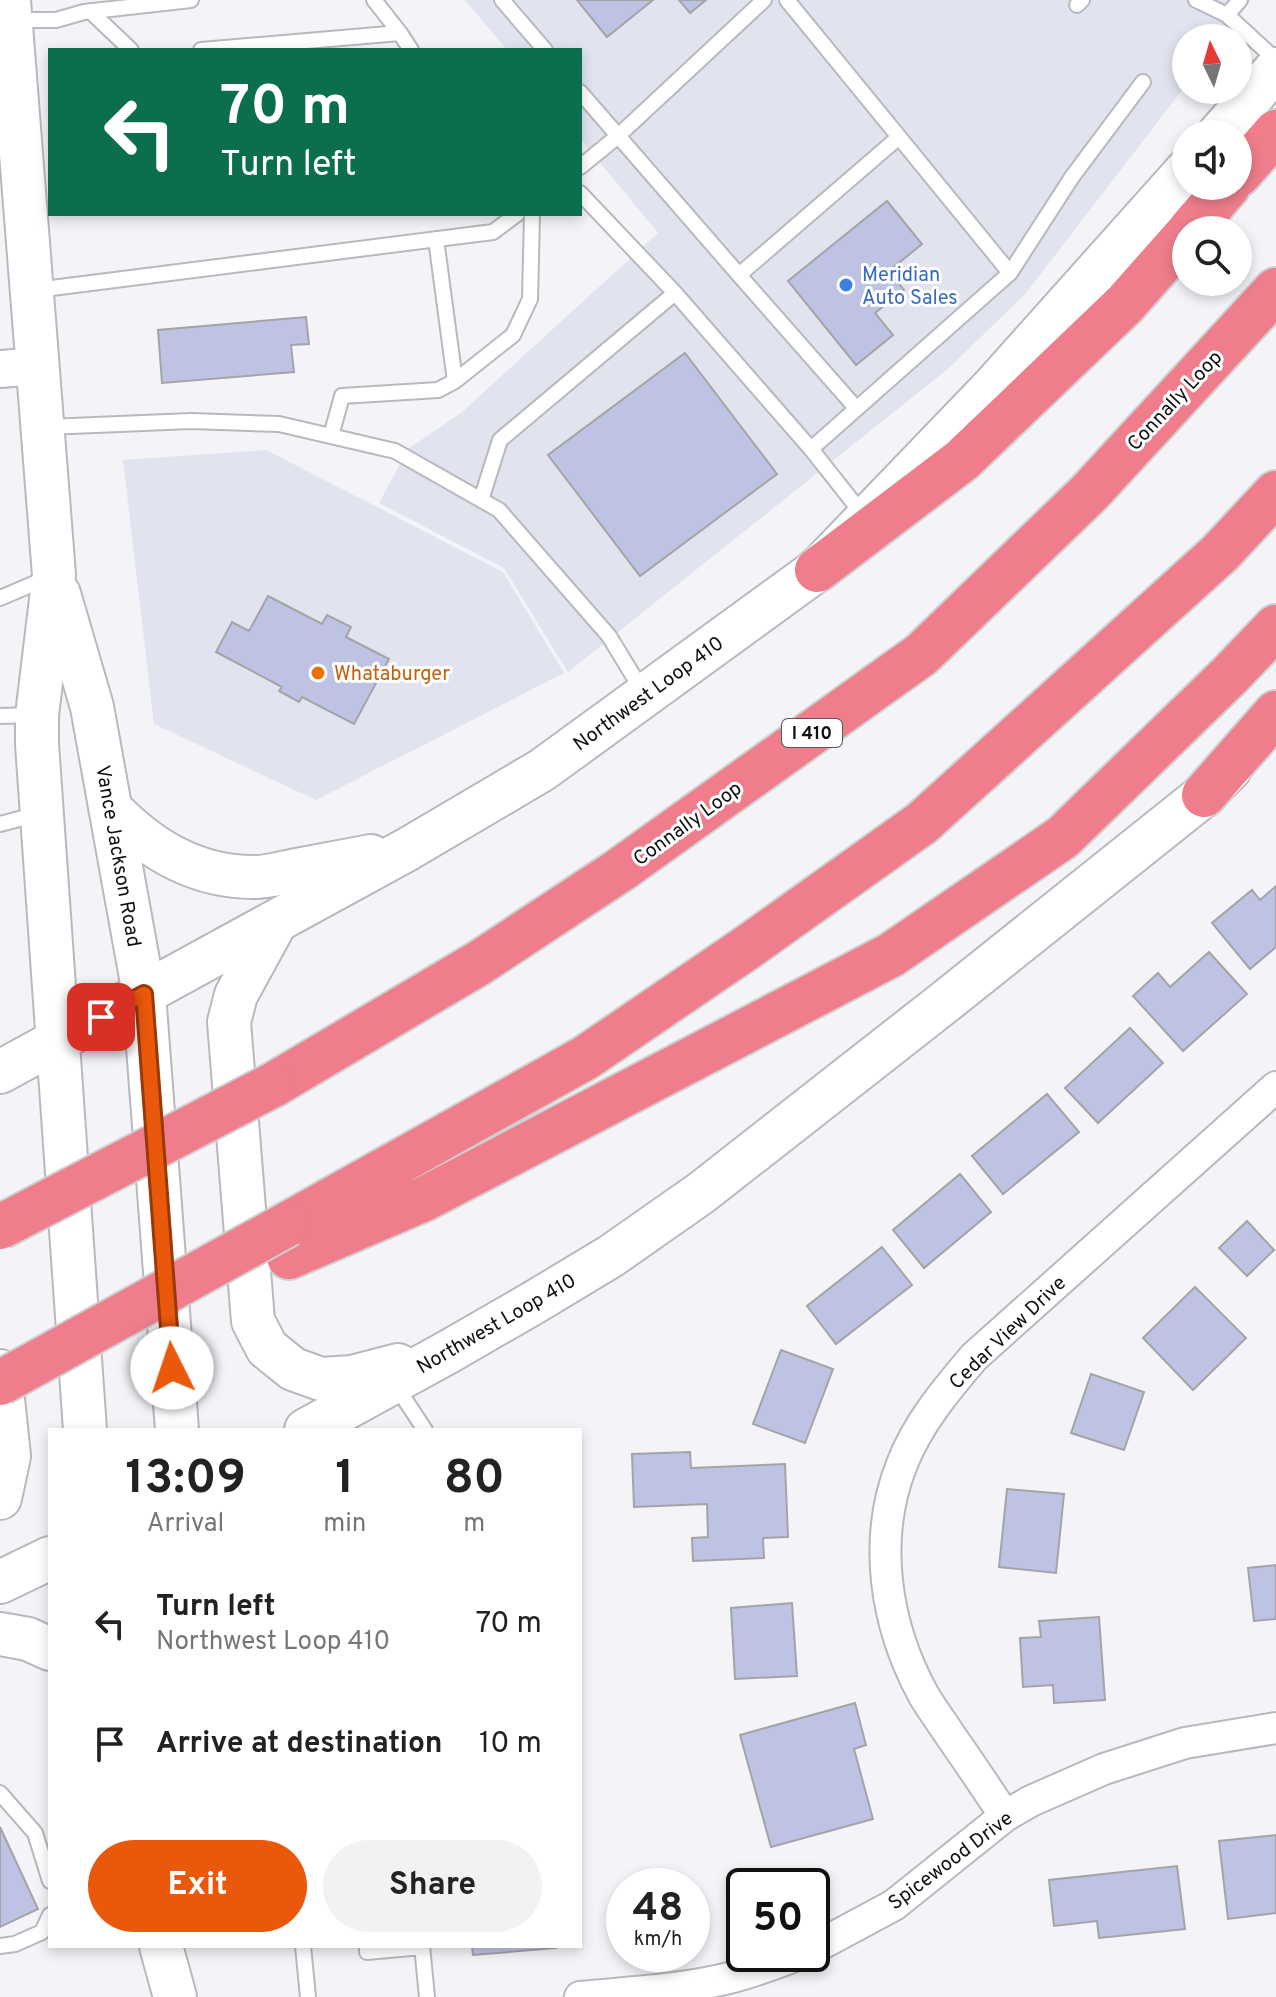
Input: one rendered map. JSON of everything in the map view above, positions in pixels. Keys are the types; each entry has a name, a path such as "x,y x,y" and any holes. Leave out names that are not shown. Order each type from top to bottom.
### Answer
{"highway":[{"path":"1252,159 1276,132"},
{"path":"1202,216 1216,200"},
{"path":"817,570 962,460 1125,304 1172,251"},
{"name":"Connally Loop","path":"0,1227 273,1085 479,963 620,870 922,654 1090,492 1276,290"},
{"path":"3,1378 288,1241 585,1058 745,949 922,823 1220,553 1276,493"},
{"path":"288,1241 424,1199 891,955 1063,837 1276,627"},
{"path":"1204,795 1276,713"}],"main road":[{"name":"Vance Jackson Road","path":"10,10 8,100 32,290 19,368 43,427 54,575 92,707 144,994 177,1428"},
{"path":"1231,120 1276,69"},
{"name":"Northwest Loop 410","path":"0,1072 408,849 542,770 817,570 993,387 1172,187"},
{"name":"Vance Jackson Road","path":"54,575 18,716 37,744 85,1428"},
{"name":"Northwest Loop 410","path":"316,1427 611,1256 701,1193 1204,795 1276,723"},
{"path":"110,808 154,847 181,862 219,875 258,877 408,849"},
{"path":"276,922 236,995 229,1022 253,1321 267,1348 293,1369 321,1379 352,1377 448,1352"},
{"path":"0,1498 9,1456 3,1378"},
{"path":"0,1582 48,1559"},
{"path":"0,1634 28,1639 48,1648"},
{"path":"162,1948 175,1997"},
{"path":"187,1997 190,1948"}],"street":[{"name":"Cedar View Drive","path":"1005,1816 924,1695 905,1657 892,1615 886,1580 885,1540 890,1500 902,1462 920,1427 974,1357 1276,1087"},
{"name":"Spicewood Drive","path":"830,1939 894,1905 1005,1816 1031,1801 1104,1769 1185,1743 1276,1728"},
{"path":"580,1997 681,1987 750,1972"}],"lane":[{"path":"10,10 56,20 111,4 191,0"},
{"path":"374,0 410,48"},
{"path":"502,0 543,48"},
{"path":"582,165 618,136 764,0"},
{"path":"787,0 1010,273"},
{"path":"1196,0 1227,15 1276,60"},
{"path":"1227,15 1240,0"},
{"path":"90,11 129,48"},
{"path":"224,48 400,33"},
{"path":"811,449 1010,273 1072,177 1143,82"},
{"path":"582,94 856,408"},
{"path":"739,275 899,137"},
{"path":"582,195 675,293 811,449 867,519"},
{"path":"32,290 493,232 514,216"},
{"path":"331,436 342,396 438,390 455,381 513,335 530,299 532,216"},
{"path":"436,239 455,381"},
{"path":"481,500 500,440 675,293"},
{"path":"43,427 205,422 279,424 395,451 499,510 609,636 645,695"},
{"path":"0,598 54,575"},
{"path":"0,824 42,813"},
{"path":"394,1382 424,1428"},
{"path":"0,1793 43,1832 48,1867"},
{"path":"0,1946 15,1944 42,1932 48,1919"},
{"path":"303,1948 308,1997"},
{"path":"367,1948 367,1952 404,1948"},
{"path":"422,1948 427,1997"}],"shaded area":[{"path":"465,0 1251,0 1233,24 1172,24 1172,103 1026,293 949,368 568,672 504,568 379,503 408,449 461,413 658,233 582,140 582,48 505,48"},
{"path":"266,450 503,572 564,673 316,800 154,724 123,460"}],"building":[{"path":"577,0 653,0 607,37"},
{"path":"679,0 706,0 690,13"},
{"name":"Meridian Auto Sales","path":"887,201 922,244 889,271 904,290 875,313 893,335 856,365 788,281"},
{"path":"306,317 309,344 291,345 294,372 162,383 158,330"},
{"path":"685,353 777,474 640,576 548,455"},
{"name":"Whataburger","path":"268,596 322,624 327,615 351,627 346,637 389,659 354,724 302,697 299,702 279,691 282,687 216,652 232,622 249,631"},
{"path":"1276,886 1276,947 1250,969 1212,923 1252,890 1260,900"},
{"path":"1209,952 1247,994 1183,1051 1133,996 1158,973 1170,987"},
{"path":"1130,1028 1163,1063 1098,1123 1065,1088"},
{"path":"1047,1094 1079,1132 1003,1194 972,1156"},
{"path":"960,1174 991,1212 924,1268 893,1230"},
{"path":"1247,1221 1274,1250 1247,1276 1219,1248"},
{"path":"882,1247 912,1285 836,1344 807,1306"},
{"path":"1195,1287 1246,1338 1193,1390 1143,1338"},
{"path":"781,1350 833,1369 805,1443 753,1424"},
{"path":"1091,1374 1144,1392 1124,1450 1071,1433"},
{"path":"690,1452 691,1468 785,1464 788,1537 763,1538 764,1558 693,1561 692,1538 708,1537 707,1504 634,1507 632,1454"},
{"path":"1007,1489 1064,1494 1056,1573 999,1567"},
{"path":"1276,1565 1276,1619 1254,1621 1248,1568"},
{"path":"792,1603 797,1676 735,1679 731,1608"},
{"path":"1099,1617 1105,1700 1054,1703 1053,1685 1023,1687 1020,1638 1041,1637 1039,1621"},
{"path":"855,1703 866,1745 854,1749 873,1819 771,1847 740,1735"},
{"path":"0,1827 38,1909 0,1927"},
{"path":"1276,1835 1276,1913 1228,1919 1219,1841"},
{"path":"1177,1866 1185,1929 1099,1938 1097,1921 1054,1926 1049,1880"},
{"path":"472,1948 556,1948 473,1955"}],"place":[{"name":"Meridian Auto Sales","path":"846,285"},
{"name":"Whataburger","path":"318,673"}],"route":[{"path":"101,1017 144,994 172,1368"}]}
